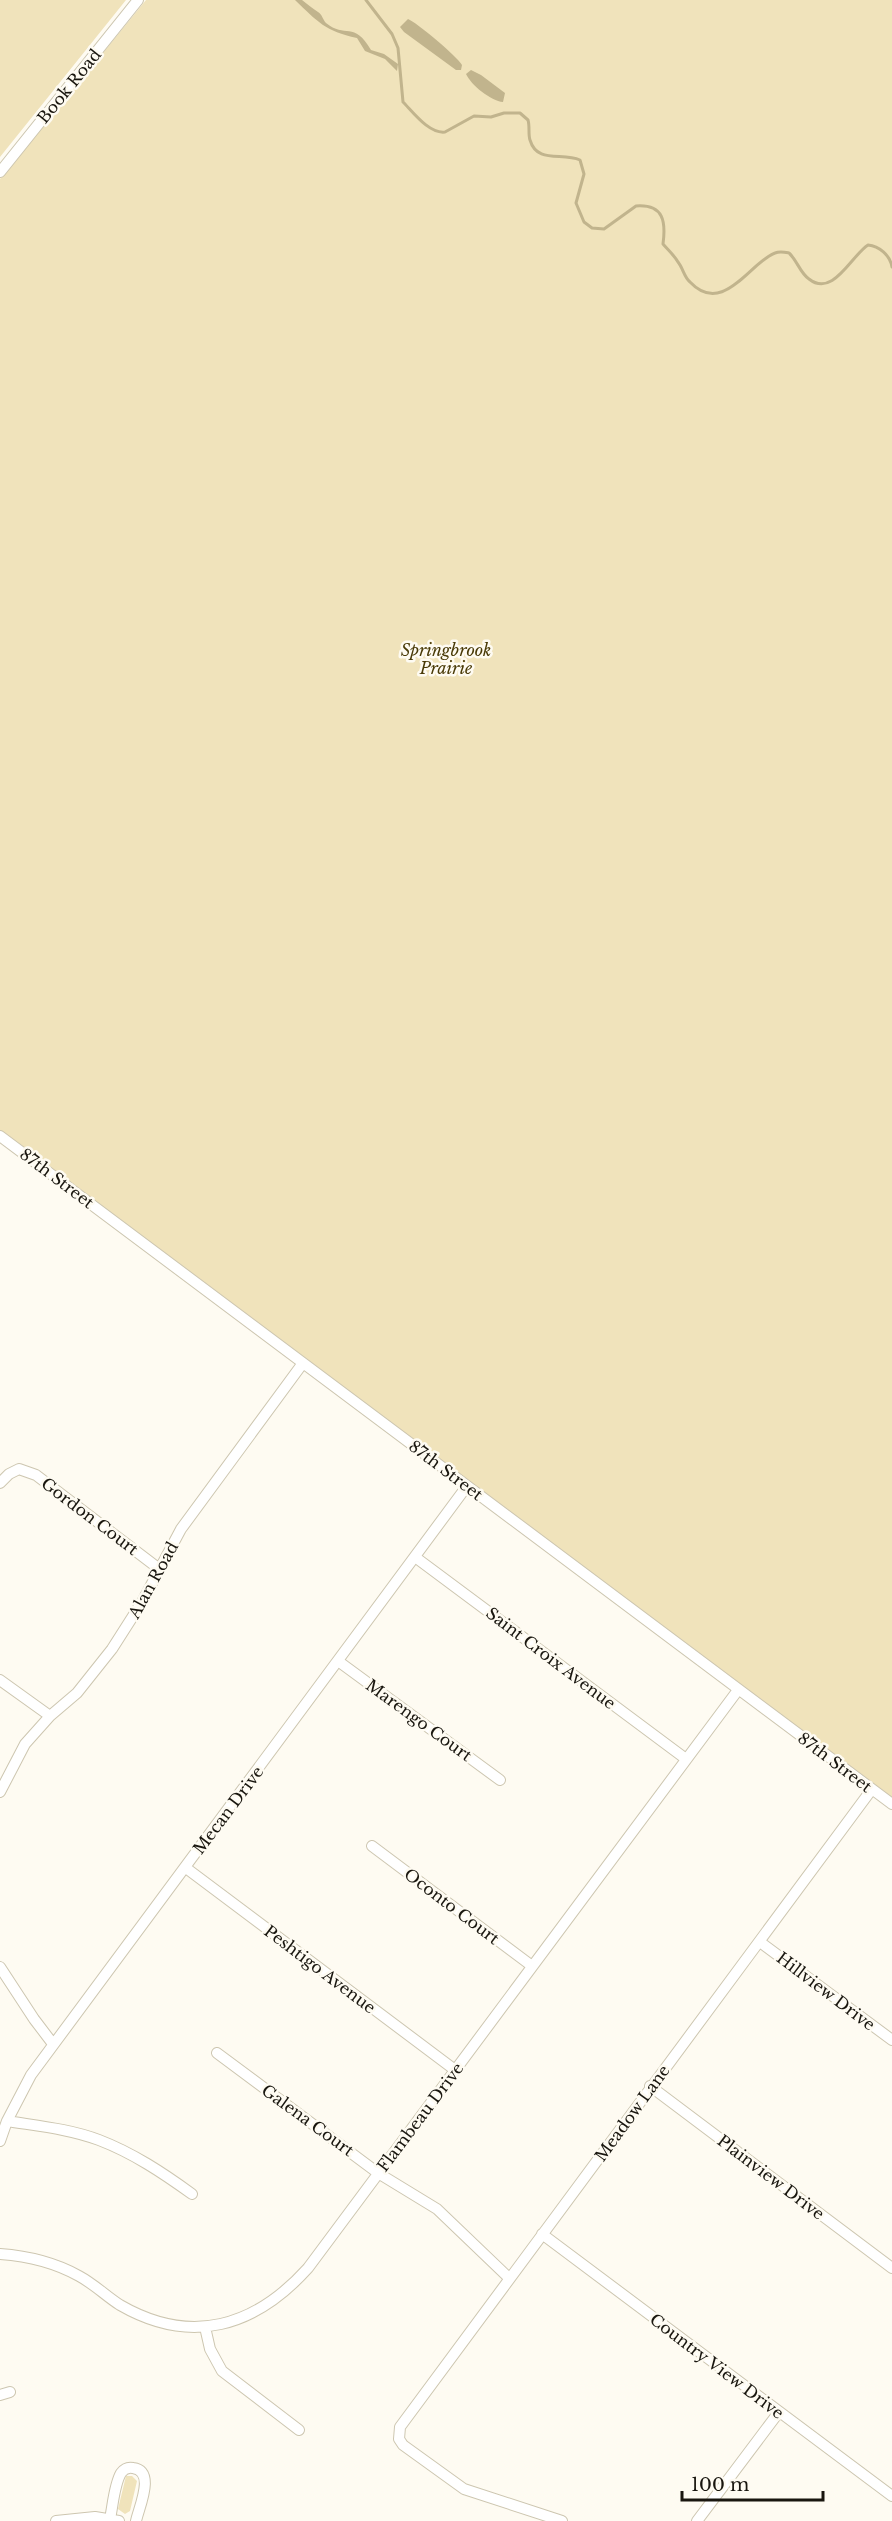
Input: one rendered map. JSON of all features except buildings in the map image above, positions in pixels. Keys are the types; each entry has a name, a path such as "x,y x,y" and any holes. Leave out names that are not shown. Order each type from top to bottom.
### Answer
{"street":[{"name":"Book Road","path":"0,172 138,0"},
{"name":"87th Street","path":"0,1136 892,1804"},
{"name":"Alan Road","path":"0,1792 19,1752 50,1716 76,1693 112,1650 193,1511 303,1363"},
{"name":"Gordon Court","path":"0,1483 9,1473 19,1469 36,1475 158,1568"},
{"name":"Mecan Drive","path":"0,2141 7,2121 31,2075 53,2044 186,1868 467,1486"},
{"name":"Saint Croix Avenue","path":"415,1557 686,1759"},
{"name":"Marengo Court","path":"338,1661 500,1780"},
{"path":"0,1680 50,1716"},
{"name":"Flambeau Drive","path":"0,2254 21,2256 79,2275 118,2304 142,2316 168,2324 205,2327 234,2321 262,2310 288,2290 308,2268 738,1690"},
{"name":"Meadow Lane","path":"562,2521 464,2489 409,2450 399,2439 400,2427 650,2086 760,1942 872,1789"},
{"name":"Oconto Court","path":"372,1846 532,1966"},
{"name":"Peshtigo Avenue","path":"186,1868 455,2070"},
{"name":"Hillview Drive","path":"760,1942 892,2040"},
{"path":"0,1967 53,2044"},
{"name":"Galena Court","path":"217,2053 378,2173 437,2209 509,2278"},
{"name":"Plainview Drive","path":"650,2086 892,2268"},
{"path":"7,2121 98,2140 131,2154 192,2194"},
{"name":"Country View Drive","path":"542,2234 892,2496"},
{"path":"205,2327 210,2349 222,2371 299,2430"},
{"path":"697,2521 779,2412"},
{"path":"56,2521 75,2518 114,2520 121,2474 128,2468 142,2472 145,2479 136,2521"}],"green space":[{"path":"0,0 126,0 0,157"},
{"name":"Springbrook Prairie","path":"146,0 892,0 892,1801 0,1131 0,179"},
{"path":"126,2476 132,2476 137,2481 130,2511 125,2514 118,2509"}],"shaded area":[{"path":"295,0 302,0 333,28 359,35 371,50 384,54 398,64 397,71 385,59 365,51 357,38 323,25"},
{"path":"408,19 453,54 462,65 461,70 456,70 404,32 400,27"},
{"path":"471,70 505,93 503,102 487,96 477,87 466,74"}],"waterway":[{"path":"366,0 392,34 398,48 403,102 422,122 433,130 445,132 474,116 491,117 504,113 520,113 528,120 530,140 538,152 544,155 580,160 584,174 576,203 584,222 592,228 604,229 636,206 645,206 658,211 664,228 663,244 680,264 688,280 702,291 714,294 725,291 766,258 779,252 789,253 806,276 818,283 826,283 834,279 868,245 883,252 892,267"}]}
